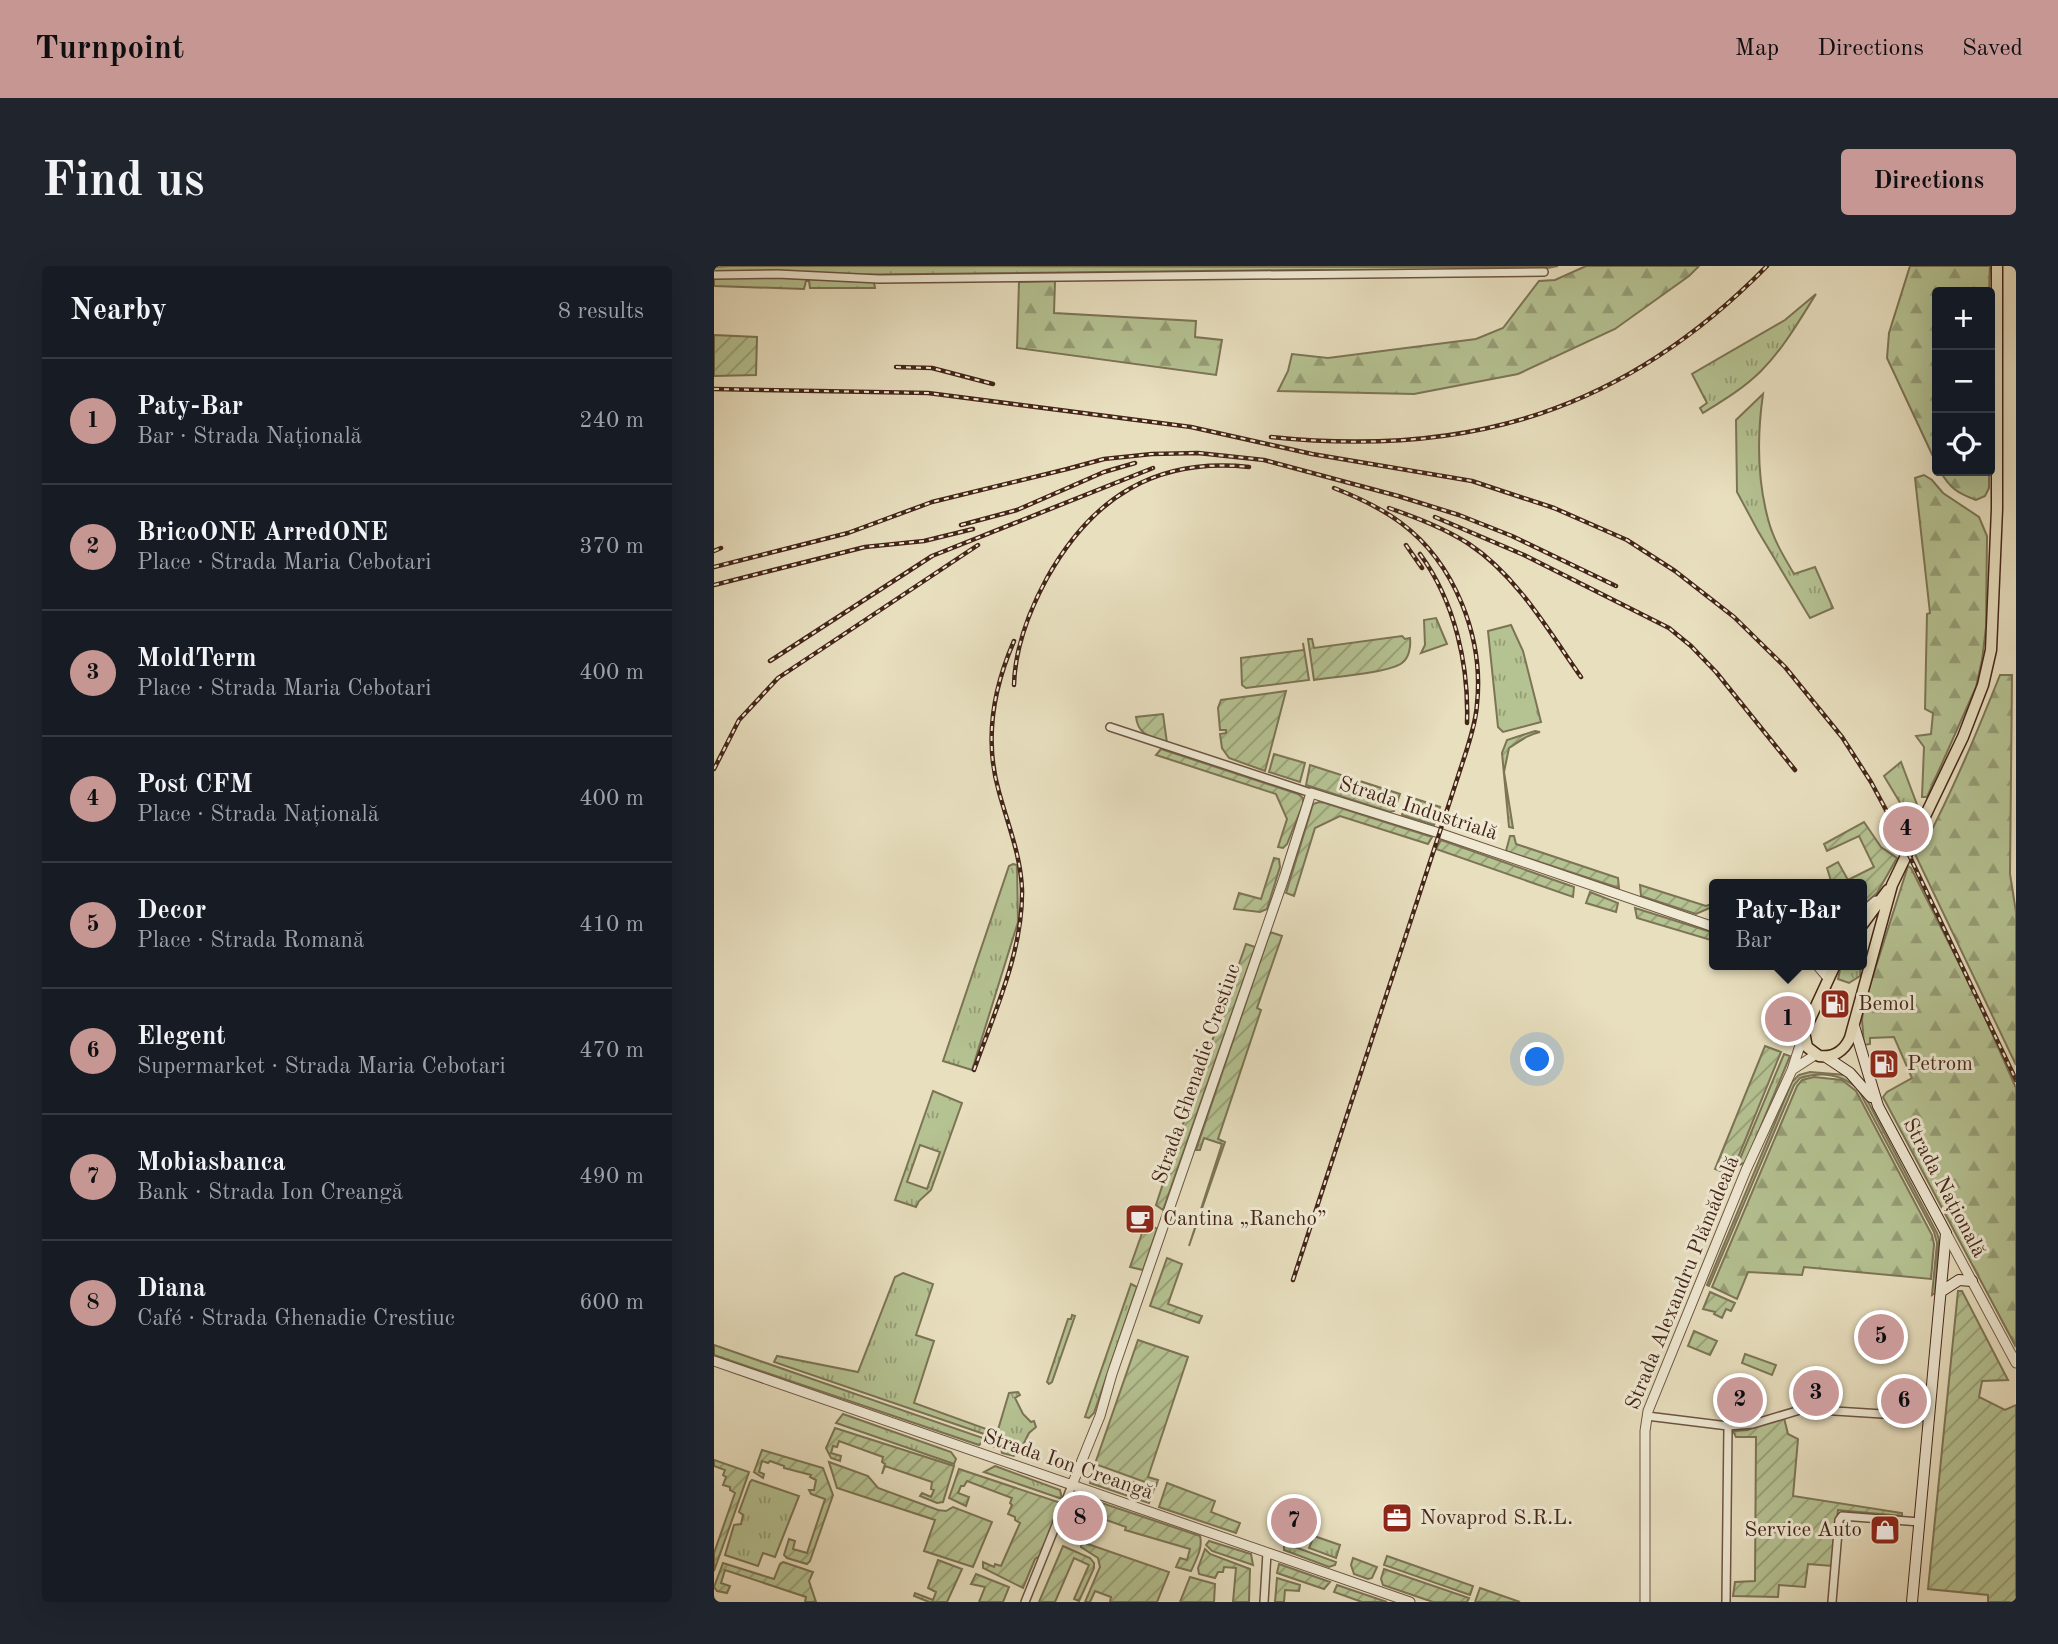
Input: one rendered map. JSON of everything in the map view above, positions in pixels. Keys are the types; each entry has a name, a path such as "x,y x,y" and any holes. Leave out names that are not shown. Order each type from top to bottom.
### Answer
{"main road":[{"name":"Strada Națională","path":"1821,1056 1834,1055 1850,1038 1892,885 1963,737 1983,685 1991,650 1997,509 1997,266"},
{"name":"Strada Națională","path":"1867,917 1892,885"},
{"path":"1804,1032 1832,970"},
{"name":"Strada Națională","path":"1854,1021 1856,1038 1878,1106 1946,1233"},
{"name":"Strada Națională","path":"1804,1032 1807,1047 1850,1073 1878,1106"},
{"path":"1912,1602 1946,1233"},
{"path":"1942,1291 1959,1280 1972,1281"}],"street":[{"path":"714,275 777,274 878,279 1544,272"},
{"name":"Strada Industrială","path":"1110,727 1439,833 1709,925"},
{"name":"Strada Ghenadie Crestiuc","path":"1025,1602 1100,1416 1112,1374 1311,793"},
{"path":"1867,908 1892,885"},
{"path":"1821,970 1828,978"},
{"name":"Strada Alexandru Plămădeală","path":"1645,1602 1647,1416 1746,1170 1792,1070 1804,1032"},
{"path":"1792,1070 1821,1056"},
{"name":"Strada Națională","path":"1946,1233 2016,1363"},
{"name":"Strada Ion Creangă","path":"714,1361 1410,1602"},
{"path":"1647,1416 1728,1426 1753,1424 1786,1413 1809,1410 1930,1417"},
{"path":"1726,1602 1728,1426"},
{"path":"1832,1602 1839,1520 1842,1516 1920,1522"},
{"path":"1264,1602 1267,1553"}],"green space":[{"path":"1558,266 1526,272 1305,270 829,275 757,271 714,272 714,267"},
{"path":"1586,266 1699,266 1615,329 1518,374 1414,394 1278,391 1288,371 1292,354 1328,358 1476,339 1503,328 1539,281 1555,280"},
{"path":"1910,266 1990,266 1989,287 1932,287 1932,454 1887,358 1889,333"},
{"path":"769,277 874,282 875,288 810,288 809,281 806,281 804,289 714,286 714,278"},
{"path":"1055,281 1054,313 1196,321 1195,337 1222,340 1216,375 1017,348 1019,282"},
{"path":"1816,294 1784,344 1761,371 1703,413 1700,408 1707,403 1692,374 1785,320"},
{"path":"714,335 757,337 756,375 714,376"},
{"path":"1763,394 1759,457 1764,504 1770,526 1794,574 1815,567 1833,608 1810,618 1737,492 1736,420"},
{"path":"1924,475 1943,493 1979,517 1987,536 1986,627 1976,687 1927,797 1922,797 1924,747 1916,736 1931,734 1933,713 1925,709 1927,614 1930,613 1915,478"},
{"path":"1943,476 1989,476 1989,488 1985,496 1976,500 1947,482"},
{"path":"1436,618 1447,644 1421,653 1425,645 1424,620"},
{"path":"1511,625 1523,651 1541,722 1503,732 1498,727 1488,631"},
{"path":"1402,636 1405,639 1410,638 1410,645 1402,663 1373,672 1314,680 1308,639 1312,639 1314,648"},
{"path":"1303,643 1309,680 1246,688 1242,685 1241,658 1304,650"},
{"path":"2000,675 2012,675 2010,874 2016,912 2016,1065 1914,852 1921,838 1925,843 1946,802"},
{"path":"1286,691 1265,771 1229,758 1222,748 1220,734 1226,733 1226,730 1220,730 1218,708 1221,700"},
{"path":"1163,714 1167,743 1142,732 1136,717"},
{"path":"1535,731 1540,732 1509,748 1504,772 1513,828 1509,827 1502,753 1507,740"},
{"path":"1161,749 1298,794 1303,798 1303,804 1287,844 1283,848 1278,847 1287,819 1276,794 1156,755"},
{"path":"1274,754 1305,763 1300,782 1269,772"},
{"path":"1901,762 1919,810 1914,826 1884,776"},
{"path":"1310,765 1400,794 1394,811 1306,785"},
{"path":"1407,796 1440,807 1434,825 1402,815"},
{"path":"1319,802 1432,837 1428,844 1340,816 1315,828 1294,896 1286,893 1313,804"},
{"path":"1864,822 1881,847 1897,858 1877,893 1867,902 1867,879 1850,879 1874,867 1859,836 1827,851 1824,844"},
{"path":"1510,836 1514,836 1516,844 1618,878 1619,888 1506,851"},
{"path":"1441,840 1574,887 1573,897 1436,849"},
{"path":"1274,858 1279,859 1280,867 1267,909 1260,912 1234,909 1239,893 1261,899"},
{"path":"1838,862 1847,879 1830,879 1827,868"},
{"path":"1017,865 1018,922 972,1070 943,1061 1009,866"},
{"path":"1908,866 1976,997 2016,1088 2016,1347 1883,1097 1912,1078 1894,1037 1870,1038 1870,1044 1864,1045 1864,1004"},
{"path":"1640,885 1709,905 1709,908 1696,914 1641,896"},
{"path":"1590,892 1618,903 1616,912 1586,903"},
{"path":"1635,908 1709,931 1709,940 1637,918"},
{"path":"1270,932 1282,936 1257,1008 1261,1010 1218,1139 1225,1142 1189,1246 1222,1144 1204,1138 1200,1150 1196,1150"},
{"path":"1246,944 1255,947 1163,1210 1156,1205 1168,1168 1164,1166 1165,1163 1169,1164"},
{"path":"1840,970 1861,970 1860,976 1849,983 1838,979"},
{"path":"1765,1046 1781,1052 1731,1175 1715,1169"},
{"path":"1784,1054 1790,1056 1746,1162 1737,1166"},
{"path":"1810,1072 1846,1075 1864,1094 1937,1233 1939,1240 1935,1293 1932,1295 1937,1243 1934,1232 1858,1089 1838,1077 1823,1074 1800,1078 1794,1085 1709,1286 1707,1285 1792,1082 1799,1075"},
{"path":"1814,1077 1842,1080 1856,1091 1932,1235 1934,1244 1931,1279 1804,1267 1802,1275 1748,1272 1737,1299 1712,1287 1797,1086 1802,1080"},
{"path":"933,1091 962,1103 931,1190 916,1207 895,1200","holes":["920,1145 940,1152 927,1189 907,1182"]},
{"path":"1146,1222 1157,1229 1143,1270 1130,1267"},
{"path":"1167,1258 1182,1264 1168,1304 1202,1316 1199,1323 1150,1306"},
{"path":"903,1273 933,1284 916,1335 934,1341 914,1403 997,1433 1009,1393 1018,1392 1020,1395 1015,1398 1023,1414 1031,1422 1034,1421 1036,1427 1029,1433 1022,1447 774,1362 777,1356 858,1372 895,1277"},
{"path":"1131,1284 1137,1287 1094,1413 1089,1418 1085,1417"},
{"path":"1958,1291 1962,1291 2008,1380 1982,1381 1979,1397 2005,1410 2016,1405 2016,1602 1988,1602 1988,1595 1928,1589"},
{"path":"1710,1292 1735,1303 1731,1311 1726,1309 1722,1318 1714,1314 1715,1312 1703,1309"},
{"path":"1072,1315 1075,1316 1049,1384 1047,1382 1068,1319 1071,1319"},
{"path":"1694,1331 1717,1341 1710,1355 1688,1346"},
{"path":"1138,1340 1188,1357 1148,1477 1158,1480 1156,1486 1095,1464"},
{"path":"714,1345 1020,1451 1014,1456 1002,1453 1001,1449 982,1442 979,1445 714,1355"},
{"path":"1745,1354 1776,1365 1772,1375 1742,1363"},
{"path":"843,1414 951,1452 956,1459 954,1464 836,1423"},
{"path":"1784,1418 1788,1434 1798,1439 1793,1496 1902,1513 1902,1516 1838,1510 1832,1566 1808,1564 1805,1587 1779,1585 1778,1597 1733,1596 1735,1582 1755,1581 1756,1437 1736,1437 1733,1431 1747,1430"},
{"path":"835,1428 954,1466 943,1502 937,1503 920,1496 922,1493 931,1497 934,1490 931,1489 932,1482 885,1466 882,1474 885,1464 882,1462 883,1457 839,1441 837,1447 833,1446 831,1453 841,1456 840,1461 831,1458 826,1448"},
{"path":"762,1450 823,1468 833,1495 807,1564 784,1555 789,1539 795,1541 793,1549 807,1553 825,1499 811,1494 809,1490 814,1490 816,1480 810,1477 811,1475 784,1468 770,1461 762,1461 759,1472 764,1474 763,1478 754,1472"},
{"path":"714,1460 749,1472 714,1571 714,1553 735,1493 730,1487 723,1485 725,1470 714,1466"},
{"path":"829,1462 868,1476 878,1488 938,1510 946,1511 953,1507 992,1522 973,1567 924,1551 935,1520 837,1488"},
{"path":"995,1466 1060,1490 1062,1499 984,1472"},
{"path":"959,1469 1061,1503 1041,1555 1035,1559 1023,1588 983,1568 983,1562 994,1567 995,1564 1001,1566 1020,1523 1008,1514 1012,1498 967,1481 958,1493 969,1497 966,1506 949,1498"},
{"path":"1094,1470 1154,1489 1149,1503 1090,1483"},
{"path":"752,1480 799,1496 775,1557 763,1553 758,1566 725,1555 734,1525 741,1524 743,1515 739,1512"},
{"path":"1167,1483 1215,1501 1211,1512 1240,1523 1236,1533 1159,1507"},
{"path":"1084,1497 1200,1536 1200,1549 1191,1571 1176,1567 1180,1558 1187,1560 1190,1549 1125,1530 1126,1527 1095,1516 1093,1520 1085,1517 1087,1510 1077,1507"},
{"path":"1314,1536 1340,1545 1336,1558 1309,1548"},
{"path":"1209,1541 1251,1554 1253,1565 1212,1551 1206,1545"},
{"path":"1082,1542 1169,1572 1157,1602 1110,1602 1111,1597 1095,1591 1090,1602 1085,1602 1100,1567 1098,1558 1081,1547"},
{"path":"1284,1543 1336,1562 1335,1565 1329,1567 1284,1550"},
{"path":"1063,1546 1090,1558 1094,1568 1079,1601 1074,1599 1089,1565 1074,1558 1055,1602 1039,1602"},
{"path":"1205,1549 1210,1554 1250,1569 1249,1602 1233,1602 1236,1568 1224,1567 1223,1572 1218,1572 1215,1578 1199,1574 1198,1568"},
{"path":"1387,1556 1473,1586 1470,1595 1384,1565"},
{"path":"1353,1558 1377,1567 1372,1578 1354,1574 1351,1565"},
{"path":"938,1560 962,1569 947,1602 929,1602 914,1596 915,1593 933,1600 936,1592 928,1588"},
{"path":"783,1562 813,1572 809,1581 816,1602 805,1602 806,1597 725,1570 721,1583 730,1586 727,1593 717,1591 714,1587 723,1563 774,1579"},
{"path":"1279,1564 1330,1582 1324,1589 1277,1573"},
{"path":"1384,1569 1469,1598 1467,1602 1433,1602 1383,1585 1381,1579"},
{"path":"976,1574 1009,1587 1003,1602 979,1602 985,1587 971,1584"},
{"path":"1190,1577 1215,1584 1214,1602 1180,1602"},
{"path":"1277,1578 1300,1585 1299,1591 1285,1590 1284,1602 1275,1602"},
{"path":"1337,1585 1387,1602 1362,1602 1334,1592"},
{"path":"1480,1588 1520,1602 1475,1602"}],"railway":[{"path":"1271,437 1344,442 1413,439 1478,430 1541,413 1601,389 1658,356 1713,316 1767,266"},
{"path":"896,367 932,368 993,384"},
{"path":"714,389 928,393 1191,427 1312,454 1472,481 1554,508 1627,540 1675,571 1734,617 1785,667 1842,737 1871,782 1901,838 2016,1080"},
{"path":"714,567 848,533 932,502 1104,459 1198,453 1264,460 1459,515 1512,536 1616,586"},
{"path":"961,525 1017,510 1104,472 1135,463"},
{"path":"1014,685 1020,644 1040,591 1065,550 1084,526 1106,505 1130,489 1156,477 1184,469 1249,467"},
{"path":"770,661 932,556 1153,468"},
{"path":"1293,1280 1466,752 1477,704 1476,654 1462,604 1451,580 1437,559 1401,523 1369,503 1334,488"},
{"path":"1389,508 1450,533 1486,557 1531,605 1581,677"},
{"path":"1435,517 1524,555 1669,628 1716,672 1795,770"},
{"path":"714,585 865,547 924,541 973,529"},
{"path":"714,769 739,720 778,678 978,545"},
{"path":"1406,545 1422,568"},
{"path":"714,551 721,548"},
{"path":"1420,554 1451,613 1462,657 1467,723"},
{"path":"974,1070 1013,959 1021,913 1019,865 994,773 992,753 996,696 1014,641"}],"place":[{"name":"Post CFM","path":"1906,829"},
{"name":"Bemol","path":"1835,1004"},
{"name":"Paty-Bar","path":"1788,1019"},
{"name":"Petrom","path":"1884,1064"},
{"name":"Cantina „Rancho”","path":"1140,1219"},
{"name":"Decor","path":"1881,1337"},
{"name":"MoldTerm","path":"1816,1393"},
{"name":"BricoONE ArredONE","path":"1740,1400"},
{"name":"Elegent","path":"1904,1401"},
{"name":"Diana","path":"1080,1518"},
{"name":"Novaprod S.R.L.","path":"1397,1518"},
{"name":"Mobiasbanca","path":"1294,1521"},
{"name":"Service Auto","path":"1885,1530"}]}
